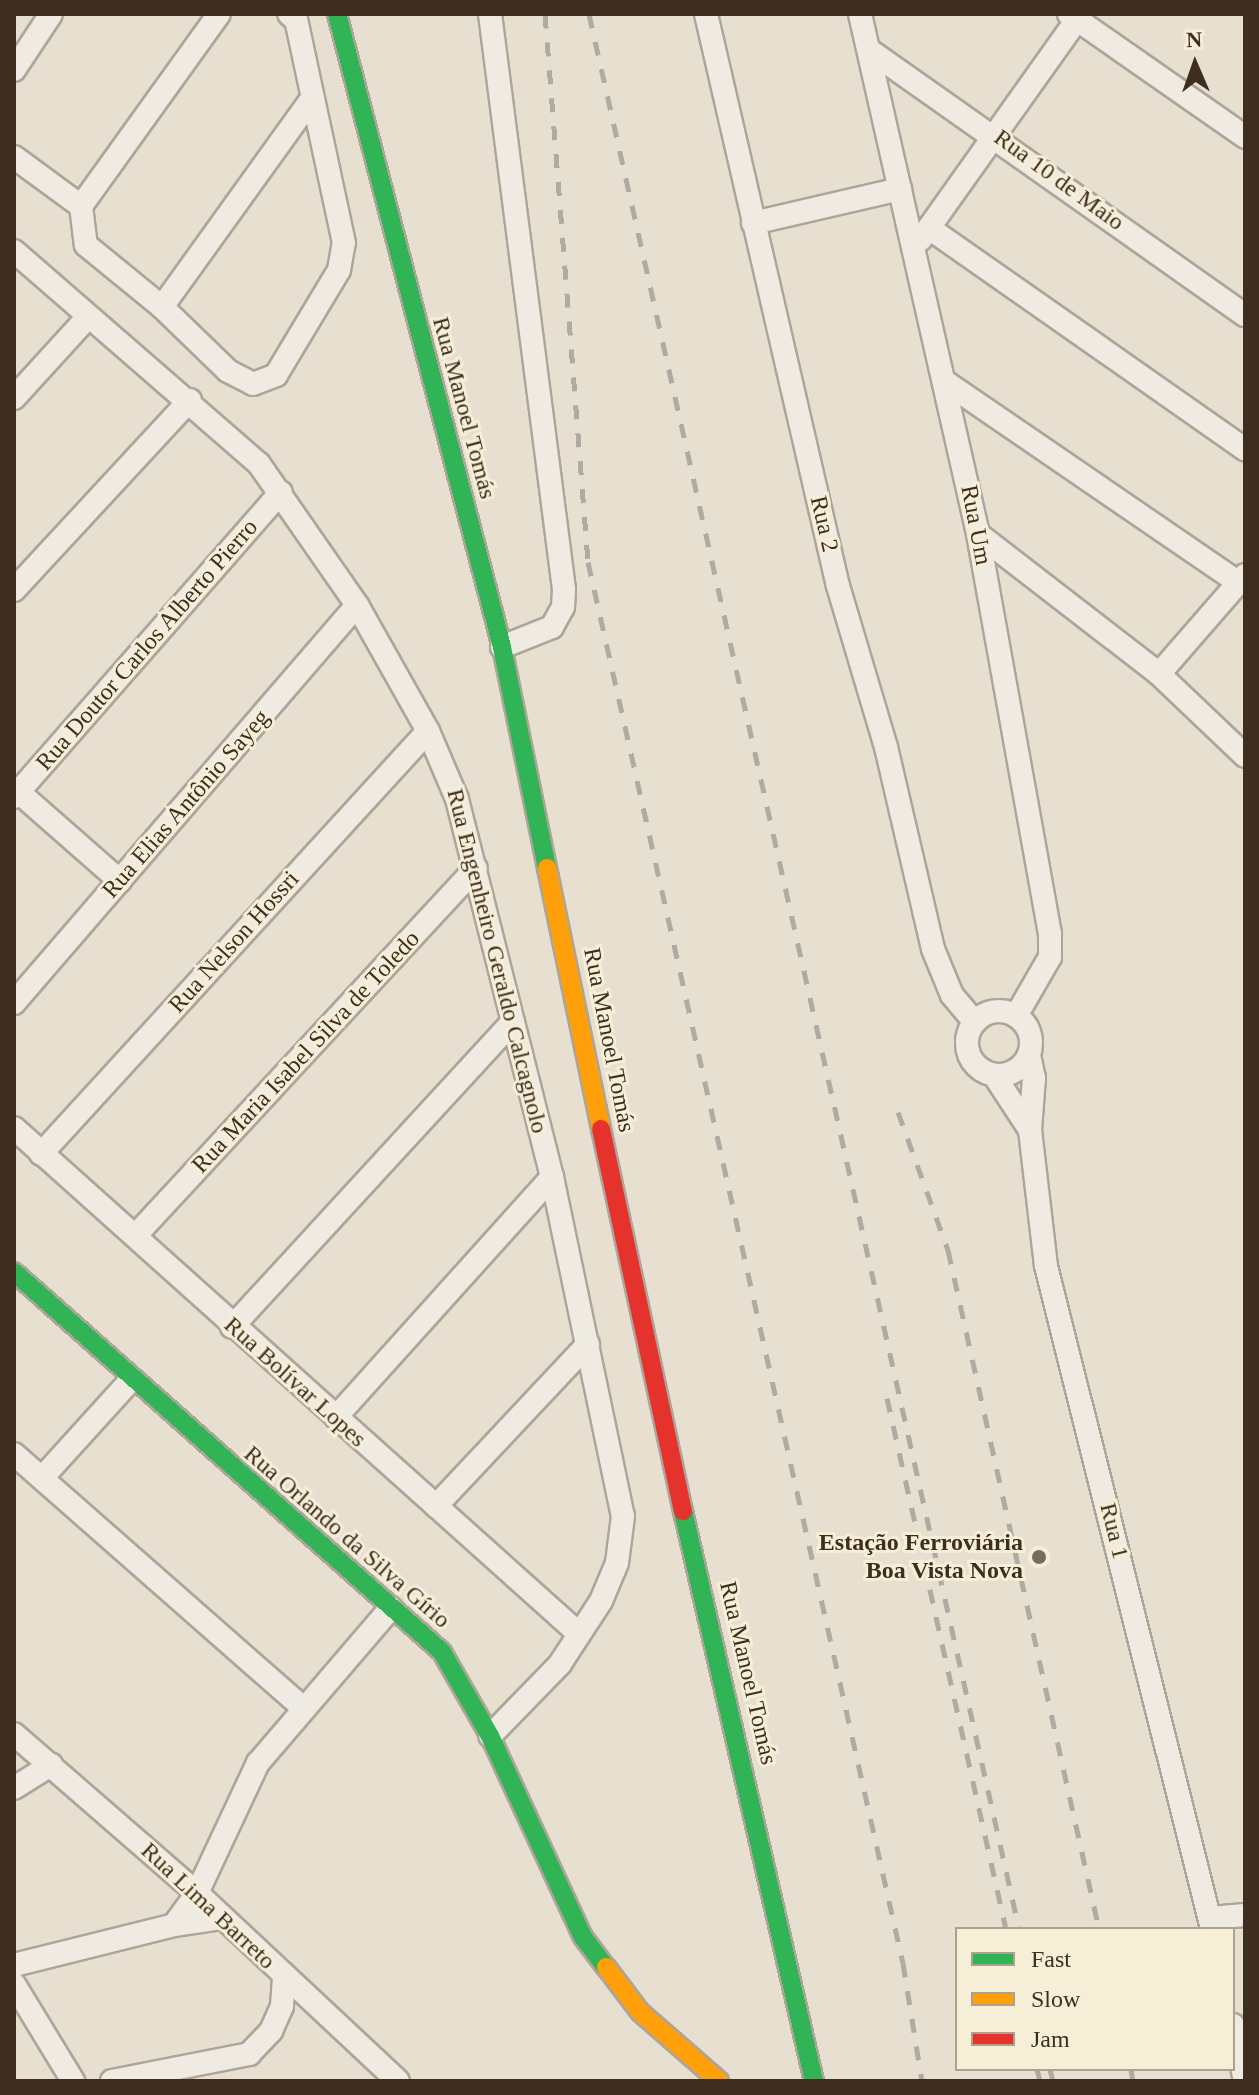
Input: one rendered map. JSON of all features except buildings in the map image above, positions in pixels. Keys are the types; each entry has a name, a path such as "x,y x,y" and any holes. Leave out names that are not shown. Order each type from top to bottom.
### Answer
{"street":[{"path":"14,70 51,14"},
{"path":"219,14 81,206 86,245 162,307 239,379 268,381 281,370 344,255 292,17 318,14"},
{"name":"Rua Manoel Tomás","path":"337,14 502,647 648,1358 814,2081"},
{"path":"490,14 564,589 563,607 552,627 502,647"},
{"name":"Rua 2","path":"706,14 838,586 886,747 933,949 952,995 975,1022"},
{"path":"1245,137 1076,16 923,237 1245,449"},
{"name":"Rua 10 de Maio","path":"865,27 995,134 1245,315"},
{"name":"Rua Um","path":"865,27 900,189 923,237 947,383 978,534 1051,943 1050,957 1016,1016"},
{"path":"162,307 312,98"},
{"path":"14,157 81,206"},
{"path":"753,223 900,189"},
{"name":"Rua Engenheiro Geraldo Calcagnolo","path":"14,251 237,442 281,492 357,605 428,731 451,780 476,868 552,1177 623,1516 617,1563 601,1601 532,1697 490,1736"},
{"path":"14,398 88,317"},
{"path":"947,383 1242,579 1159,674"},
{"path":"14,590 190,400"},
{"name":"Rua Doutor Carlos Alberto Pierro","path":"15,792 281,492"},
{"path":"978,534 1159,674 1245,756"},
{"name":"Rua Elias Antônio Sayeg","path":"14,1003 357,605"},
{"name":"Rua Nelson Hossri","path":"41,1154 428,731"},
{"path":"15,792 120,881"},
{"name":"Rua Maria Isabel Silva de Toledo","path":"136,1235 476,868"},
{"path":"994,1012 1016,1016 1027,1026 1029,1055 1009,1074 994,1075 978,1068 968,1054 967,1037 975,1022 994,1012"},
{"path":"232,1327 513,1021"},
{"name":"Rua 1","path":"1029,1055 1034,1078 1030,1130 1046,1266 1211,1924"},
{"name":"Rua 1","path":"994,1075 1030,1130"},
{"name":"Rua Bolívar Lopes","path":"14,1128 136,1235 232,1327 578,1633"},
{"path":"336,1417 552,1177"},
{"name":"Rua Orlando da Silva Gírio","path":"14,1272 131,1380 442,1652 490,1736 583,1937 640,2012 719,2081"},
{"path":"436,1506 588,1344"},
{"path":"42,1478 131,1380"},
{"path":"14,1454 303,1708"},
{"path":"174,1925 197,1893 258,1763 391,1608"},
{"name":"Rua Lima Barreto","path":"14,1734 197,1893 398,2081"},
{"path":"14,1788 51,1765"},
{"path":"1211,1924 1245,1915"},
{"path":"14,1965 174,1925 222,1918"},
{"path":"112,2081 249,2054 267,2038 282,2006 284,1976"},
{"path":"14,1984 73,2081"},
{"path":"282,2006 302,1993"},
{"path":"1235,2034 1245,2081"}],"railway":[{"path":"545,14 588,562 903,1963 922,2081"},
{"path":"589,14 1019,1927"},
{"path":"898,1112 948,1250 1099,1927"},
{"path":"887,1398 1006,1927"},
{"path":"1038,2071 1040,2081"},
{"path":"1050,2071 1053,2081"},
{"path":"1131,2071 1133,2081"}],"traffic: fast":[{"path":"337,14 502,647 547,868"},
{"path":"14,1272 442,1652 490,1736 583,1937 606,1967"},
{"path":"683,1511 814,2081"}],"traffic: slow":[{"path":"547,868 601,1129"},
{"path":"606,1967 640,2012 719,2081"}],"traffic: jam":[{"path":"601,1129 683,1511"}],"place":[{"name":"Estação Ferroviária Boa Vista Nova","path":"1039,1557"}]}
